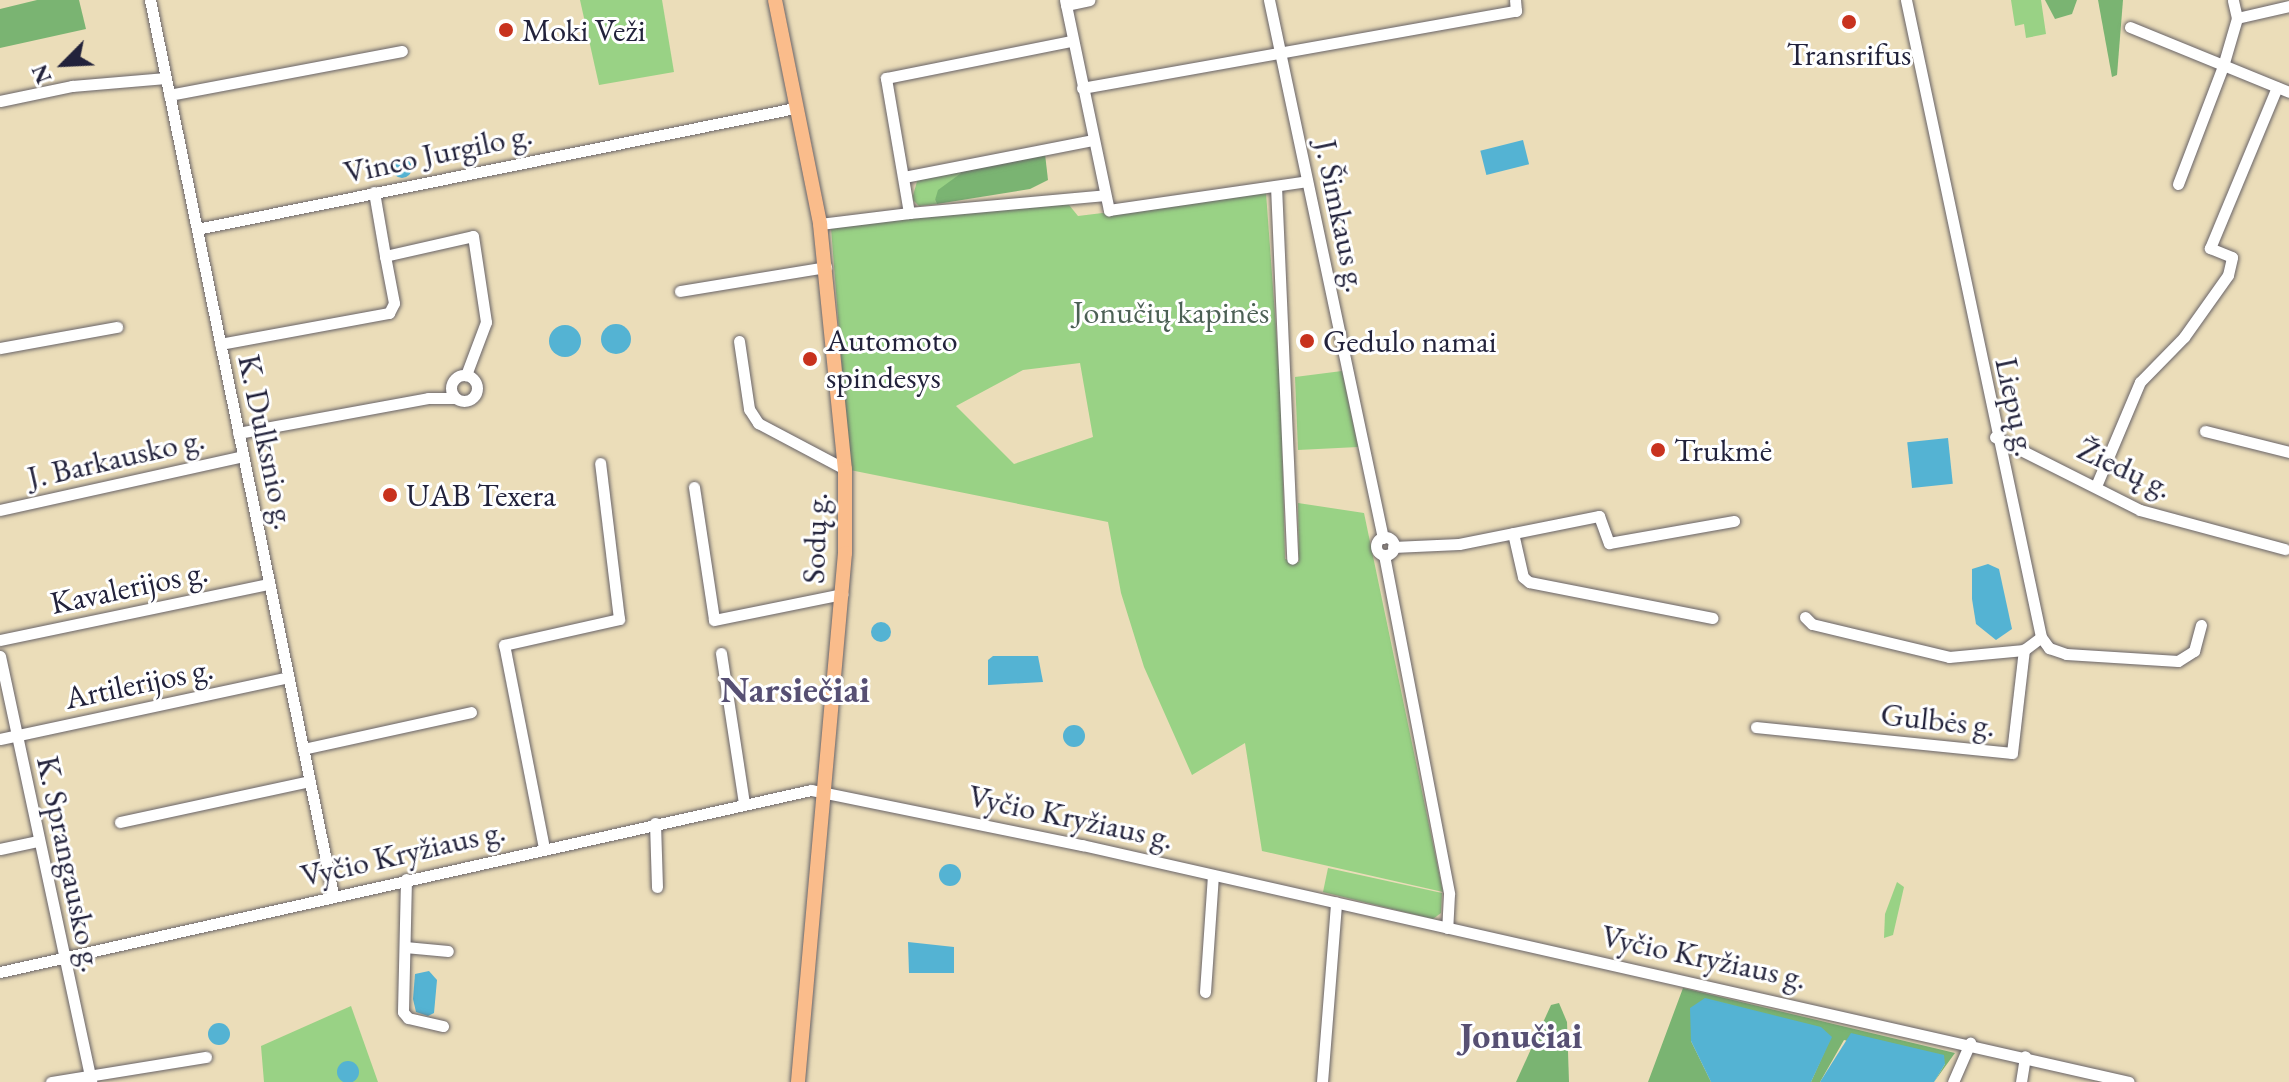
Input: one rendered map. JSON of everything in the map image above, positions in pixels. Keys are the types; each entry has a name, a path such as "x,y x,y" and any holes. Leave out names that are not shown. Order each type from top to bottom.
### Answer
{"main road":[{"name":"Sodų g.","path":"775,0 820,224 845,469 842,594 798,1082"}],"street":[{"name":"K. Dulksnio g.","path":"150,0 333,895"},
{"path":"1089,0 1065,2 1109,210 1307,181"},
{"name":"J. Šimkaus g.","path":"1269,0 1383,538 1389,551"},
{"name":"Liepų g.","path":"1906,0 1995,437 2041,637"},
{"path":"2178,184 2223,66 2237,18 2233,0"},
{"path":"1082,88 1516,6"},
{"path":"2237,18 2289,6"},
{"path":"2130,27 2289,92"},
{"path":"909,213 886,78 1072,41"},
{"path":"169,95 402,51"},
{"path":"0,101 72,86 166,78"},
{"path":"2096,486 2140,382 2184,337 2228,275 2232,257 2210,248 2277,87"},
{"name":"Vinco Jurgilo g.","path":"197,229 795,108"},
{"path":"904,177 1093,140"},
{"path":"1276,186 1292,559"},
{"path":"220,344 389,313 394,303 374,192"},
{"path":"820,224 1105,195"},
{"path":"385,256 473,236 486,322 466,375 428,398"},
{"path":"680,291 826,267"},
{"path":"0,348 117,327"},
{"path":"739,341 752,416 845,469"},
{"path":"238,433 428,398 467,401 476,394 476,382 466,375"},
{"path":"453,383 455,398"},
{"path":"2205,431 2289,452"},
{"name":"Žiedų g.","path":"1995,437 2140,510 2285,549"},
{"name":"J. Barkausko g.","path":"0,510 243,456"},
{"path":"544,848 504,645 619,619 600,463"},
{"path":"694,487 714,620 842,594"},
{"path":"1447,928 1449,894 1389,551 1436,548 1599,516 1609,543 1734,521"},
{"path":"1513,533 1523,577 1529,582 1712,618"},
{"name":"Kavalerijos g.","path":"0,640 269,584"},
{"path":"1805,617 1812,624 1933,656 2024,650 2041,637 2049,648 2066,654 2178,661 2194,651 2201,625"},
{"name":"Gulbės g.","path":"1756,727 2012,753 2024,650"},
{"path":"721,653 744,804"},
{"name":"K. Sprangausko g.","path":"0,656 62,958 90,1077"},
{"name":"Artilerijos g.","path":"0,739 288,677"},
{"path":"303,749 471,712"},
{"path":"120,822 310,781"},
{"name":"Vyčio Kryžiaus g.","path":"0,972 655,823 744,804 823,792 1970,1043 2129,1082"},
{"path":"655,823 657,887"},
{"path":"0,849 38,841"},
{"path":"1205,992 1213,875"},
{"path":"406,879 403,1012 408,1018 443,1026"},
{"path":"1322,1082 1336,903"},
{"path":"405,947 448,951"},
{"path":"1953,1082 1970,1043"},
{"path":"2021,1082 2025,1056"},
{"path":"51,1082 206,1057"}],"green space":[{"path":"37,0 79,0 86,29 0,48 0,9"},
{"path":"580,0 662,0 674,72 599,85"},
{"path":"2011,0 2041,0 2046,34 2026,38 2024,24 2015,26"},
{"path":"2045,0 2077,0 2072,14 2055,19"},
{"path":"2098,0 2123,0 2117,75 2112,77"},
{"path":"1045,154 1048,180 1030,189 937,204 935,200 938,190 964,171"},
{"path":"964,171 935,200 937,204 919,206 912,199 918,178"},
{"name":"Jonučių kapinės","path":"1266,193 1281,397 1285,559 1299,562 1298,503 1364,513 1443,892 1262,851 1245,743 1192,775 1144,667 1121,593 1108,522 850,470 831,228 1065,200 1078,216","holes":["1080,363 1093,437 1014,464 956,406 1023,370"]},
{"path":"1342,371 1358,447 1298,450 1295,377"},
{"path":"1328,868 1442,893 1441,913 1433,919 1323,892"},
{"path":"1897,882 1904,887 1893,935 1884,938 1885,914"},
{"path":"1683,988 1955,1053 1934,1082 1945,1064 1844,1040 1820,1082 1811,1082 1831,1037 1691,1041 1711,1082 1648,1082"},
{"path":"1559,1003 1567,1022 1569,1082 1516,1082 1551,1005"},
{"path":"351,1006 378,1082 264,1082 261,1046"}],"water":[{"path":"1523,140 1529,164 1486,175 1480,151"},
{"path":"402,158 409,161 412,168 409,175 402,178 395,175 392,168 395,161"},
{"path":"616,324 622,325 630,333 630,345 622,353 616,354 610,353 602,345 601,339 602,333 610,325"},
{"path":"565,325 576,330 581,341 576,352 565,357 554,352 549,341 554,330"},
{"path":"1948,438 1953,484 1912,488 1907,442"},
{"path":"1988,564 1999,569 2012,629 1996,640 1976,624 1972,599 1972,569"},
{"path":"881,622 888,625 891,632 888,639 881,642 874,639 871,632 874,625"},
{"path":"993,656 1038,656 1043,682 988,685 988,660"},
{"path":"1074,725 1082,728 1085,736 1082,744 1074,747 1066,744 1063,736 1066,728"},
{"path":"950,864 958,867 961,875 958,883 950,886 942,883 939,875 942,867"},
{"path":"908,942 954,947 954,973 909,973"},
{"path":"429,971 437,980 434,1013 428,1016 416,1012 413,999 415,974"},
{"path":"1705,998 1821,1027 1832,1037 1811,1082 1711,1082 1691,1041 1690,1008"},
{"path":"219,1023 227,1026 230,1034 227,1042 219,1045 211,1042 208,1034 211,1026"},
{"path":"1851,1033 1944,1055 1945,1064 1934,1082 1820,1082"},
{"path":"348,1061 356,1064 359,1072 356,1080 348,1083 340,1080 337,1072 340,1064"}],"place":[{"name":"Transrifus","path":"1849,22"},
{"name":"Moki Veži","path":"506,30"},
{"name":"Gedulo namai","path":"1307,341"},
{"name":"Automoto spindesys","path":"810,359"},
{"name":"Trukmė","path":"1658,450"},
{"name":"UAB Texera","path":"390,495"}],"district":[{"name":"Narsiečiai","path":"795,690"},
{"name":"Jonučiai","path":"1521,1036"}]}
